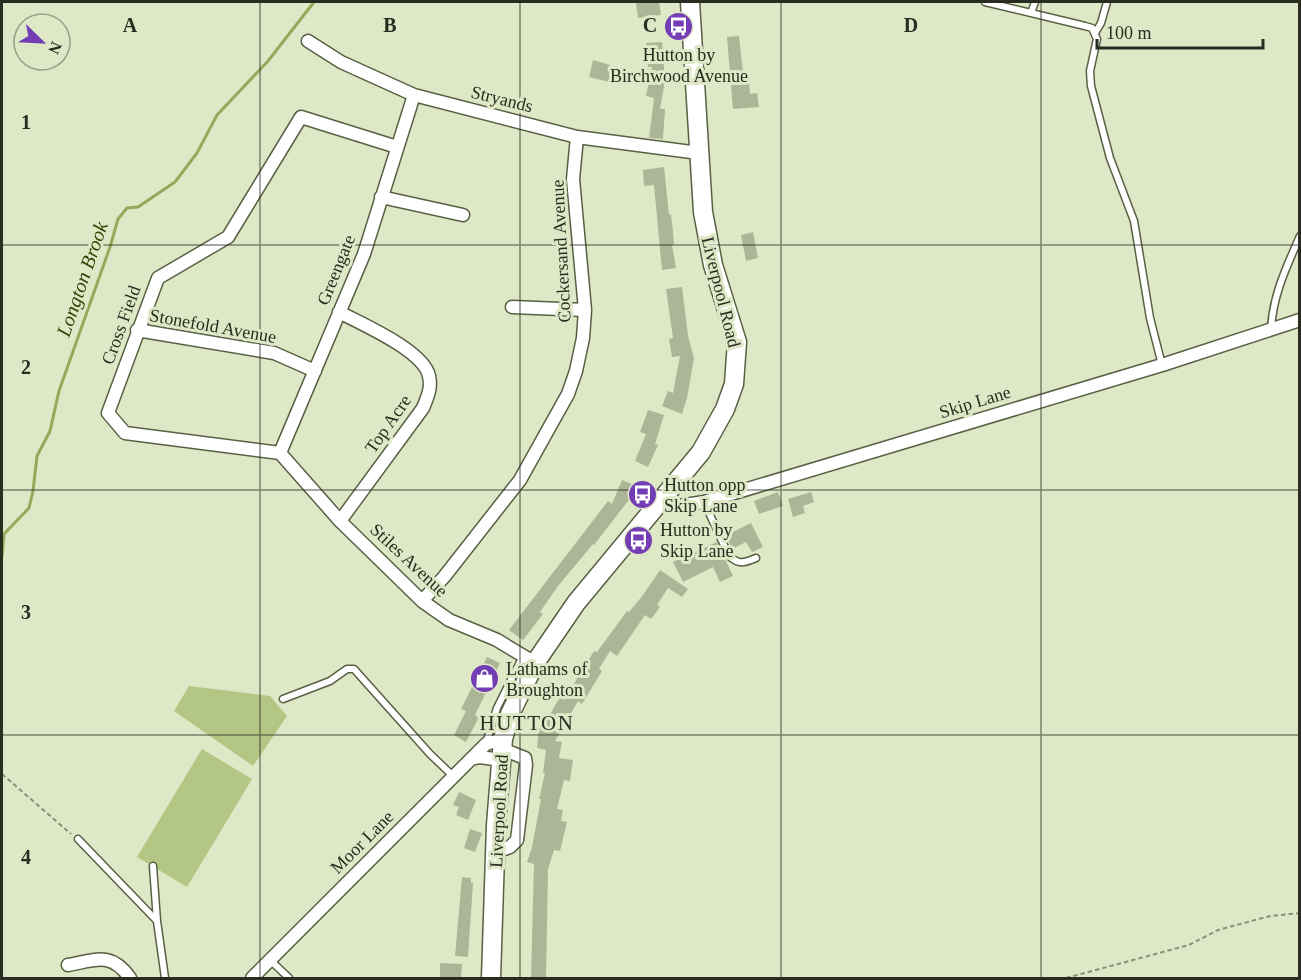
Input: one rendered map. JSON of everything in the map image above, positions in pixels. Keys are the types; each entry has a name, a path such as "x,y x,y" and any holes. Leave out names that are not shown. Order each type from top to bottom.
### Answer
{"street":[{"name":"Liverpool Road","path":"491,978 498,748 529,659 701,452 725,409 734,384 737,342 713,265 703,212 690,2"},
{"name":"Stryands","path":"308,41 340,62 414,95 577,137 699,153"},
{"name":"Greengate","path":"280,453 364,254 414,95"},
{"name":"Cross Field","path":"280,453 125,433 108,413 137,330 158,278 228,237 301,117 397,147"},
{"name":"Cockersand Avenue","path":"422,601 444,577 520,480 568,394 576,371 583,338 585,310 573,179 577,137"},
{"path":"381,197 463,215"},
{"path":"512,308 585,310"},
{"name":"Top Acre","path":"339,312 398,344 423,364 429,376 429,395 423,408 340,521"},
{"name":"Skip Lane","path":"658,502 679,506 704,501 1162,365 1299,320"},
{"name":"Stonefold Avenue","path":"137,330 274,352 315,371"},
{"name":"Stiles Avenue","path":"280,453 340,521 422,601 449,620 497,640 529,659"},
{"path":"471,759 498,748 525,758 517,840 510,847 496,852"},
{"name":"Moor Lane","path":"252,978 471,759 498,748"},
{"path":"68,965 106,958 122,966 130,978"}],"lane":[{"path":"985,2 1092,28 1095,33 1096,47 1090,71 1091,86 1110,158 1134,221 1150,318 1162,365"},
{"path":"1032,13 1035,2"},
{"path":"1095,33 1101,23 1107,2"},
{"path":"1271,329 1275,298 1299,236"},
{"path":"704,501 729,556 735,562 742,564 756,558"},
{"path":"283,699 330,681 347,669 354,669 430,754 453,776"},
{"path":"78,839 157,921"},
{"path":"153,866 157,921 165,978"},
{"path":"270,959 289,978"}],"path":[{"path":"2,774 78,839"},
{"path":"1066,978 1190,945 1218,930 1270,916 1299,913"}],"green space":[{"path":"189,686 270,696 287,716 253,766 174,711"},
{"path":"202,749 252,779 187,887 137,857"}],"building":[{"path":"659,2 661,15 638,18 636,3"},
{"path":"739,36 744,82 749,81 750,94 757,93 759,107 733,109 727,37"},
{"path":"662,42 665,81 660,109 665,109 663,139 649,138 654,98 646,96 652,67 648,67 646,43"},
{"path":"593,60 610,65 609,70 616,72 613,83 589,77"},
{"path":"664,167 676,268 662,270 654,185 644,186 643,170"},
{"path":"753,232 758,258 746,261 741,235"},
{"path":"682,287 688,336 694,358 682,414 662,406 668,391 673,393 680,356 672,357 669,339 673,338 666,289"},
{"path":"648,410 664,415 655,444 658,445 648,467 635,461 646,434 640,432"},
{"path":"622,480 634,485 631,497 594,545 558,586 540,612 543,614 523,640 509,630 608,501 612,504"},
{"path":"778,492 783,506 759,514 754,501"},
{"path":"811,492 814,502 803,506 805,513 793,517 788,499"},
{"path":"751,523 763,547 752,552 746,542 732,549 727,535"},
{"path":"717,542 733,576 720,582 713,567 683,582 673,562"},
{"path":"660,570 688,589 682,597 668,588 657,605 660,607 651,619 645,615 617,656 610,651 599,669 602,671 582,704 578,701 555,741 562,742 559,758 573,760 570,781 564,780 557,809 563,810 561,821 567,822 560,851 554,850 548,869 546,978 531,978 534,864 527,862 532,847 545,773 543,773 546,750 537,748 539,728 542,728 560,697 564,700 594,651 597,652"},
{"path":"487,657 500,663 475,715 479,717 466,742 454,735 466,711 461,709"},
{"path":"459,792 476,800 468,820 456,815 459,807 453,805"},
{"path":"470,829 482,833 475,852 464,848"},
{"path":"462,877 471,878 471,883 473,883 468,957 455,956"},
{"path":"440,963 462,964 461,977 440,977"}],"waterway":[{"name":"Longton Brook","path":"2,557 4,534 29,508 37,456 50,431 59,391 118,219 127,208 138,207 175,182 197,153 217,115 268,61 314,2"}],"place":[{"name":"Hutton by Birchwood Avenue","path":"679,26"},
{"name":"Hutton opp Skip Lane","path":"643,495"},
{"name":"Hutton by Skip Lane","path":"639,540"},
{"name":"Lathams of Broughton","path":"485,679"}],"district":[{"name":"HUTTON","path":"527,723"}]}
